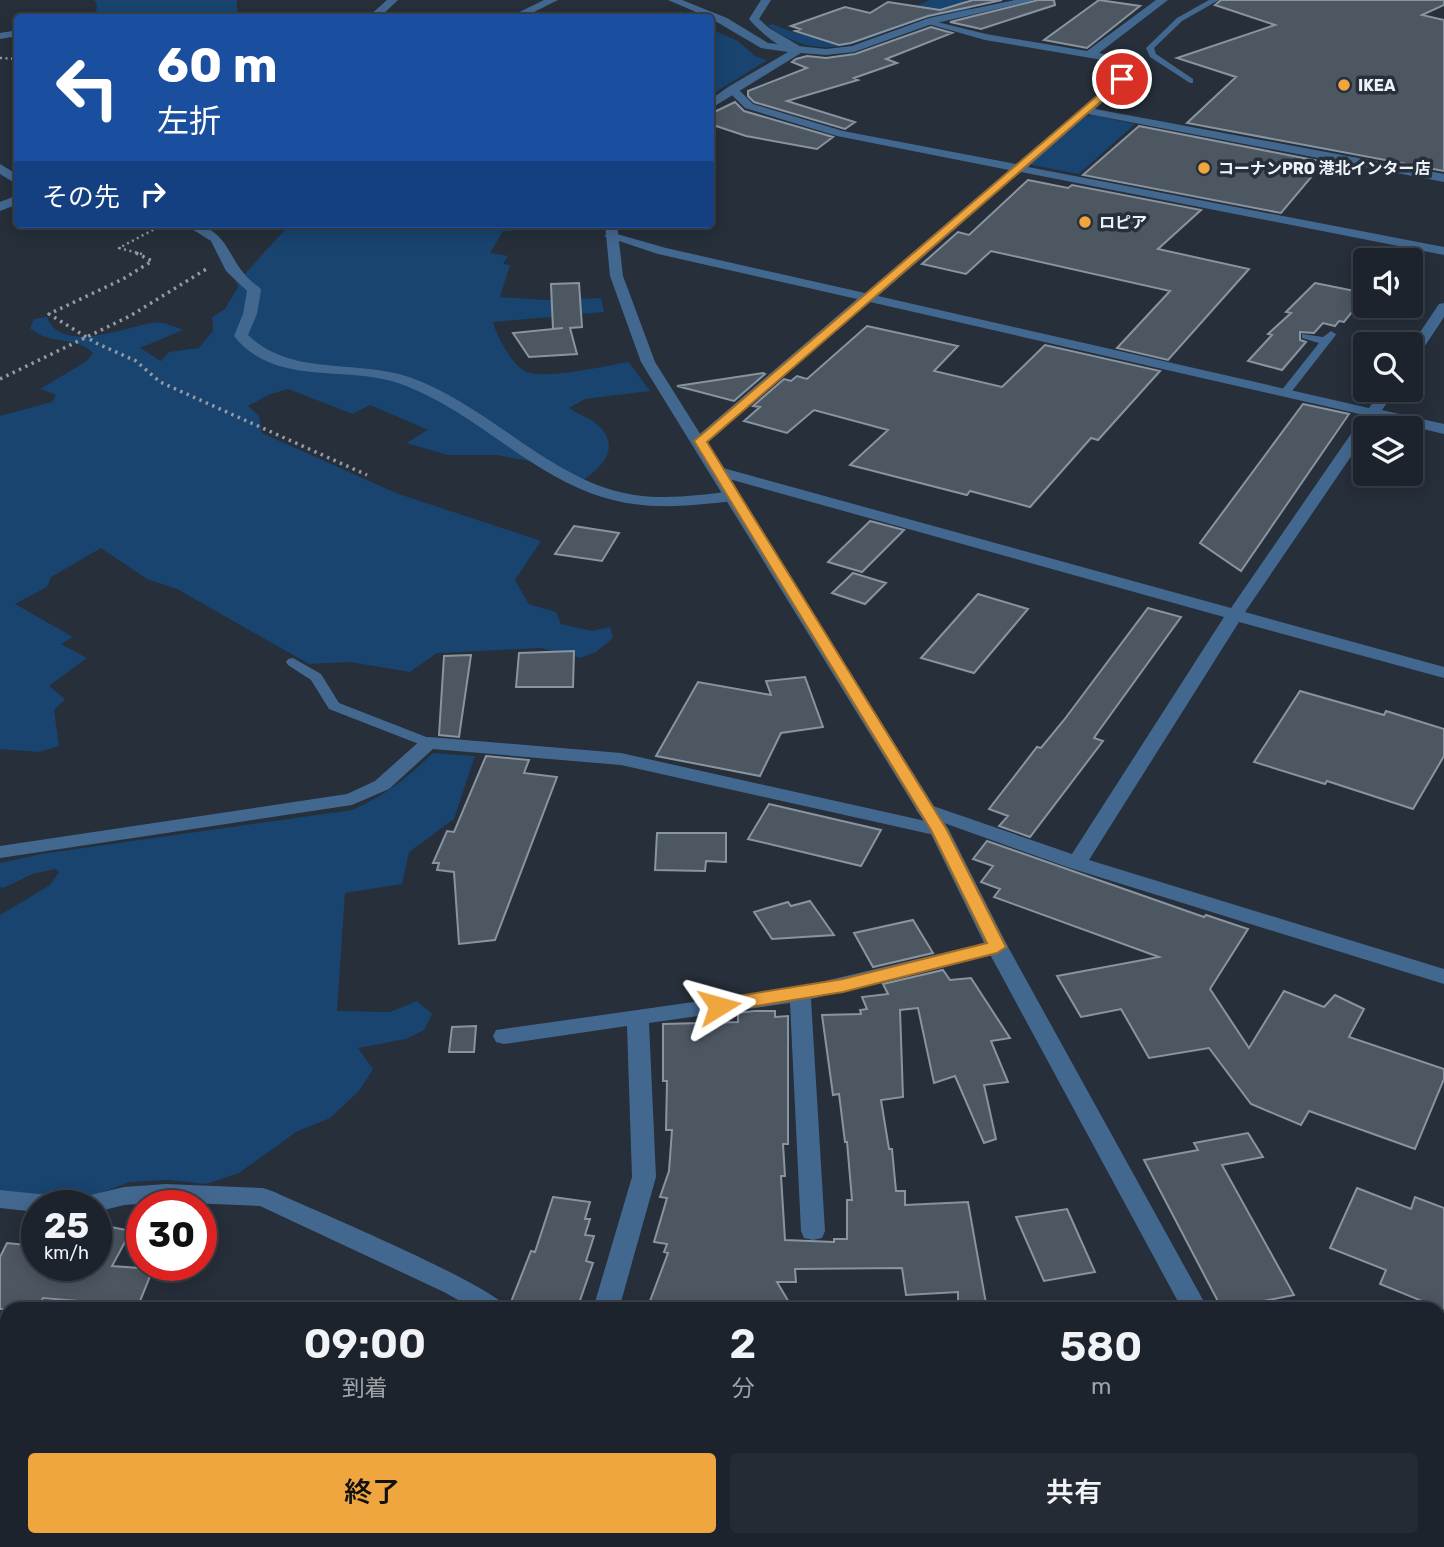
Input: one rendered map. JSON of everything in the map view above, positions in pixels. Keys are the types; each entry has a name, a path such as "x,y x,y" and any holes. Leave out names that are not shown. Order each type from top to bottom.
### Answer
{"street":[{"path":"377,14 393,0"},
{"path":"521,14 553,0"},
{"path":"673,0 708,14"},
{"path":"766,0 754,19 765,30 799,50"},
{"path":"714,16 765,46 826,52 854,49 929,22 1030,0"},
{"path":"1090,54 1163,0"},
{"path":"700,441 1083,110 1142,63 985,37 929,22"},
{"path":"714,103 732,89 799,50"},
{"path":"732,89 748,106 811,127 1444,251"},
{"path":"1083,110 1444,178"},
{"path":"197,228 217,239 224,258 242,283 254,290 250,314 242,336 252,348 274,361 317,370 370,372 409,382 464,408 531,455 583,484 636,501 673,502 733,496"},
{"path":"611,230 663,251 1444,429"},
{"path":"611,230 631,324 648,362 700,441 939,830 997,947 1191,1302"},
{"path":"1423,338 1444,307"},
{"path":"1077,863 1234,616 1381,402"},
{"path":"717,471 1444,673"},
{"path":"0,852 352,799 382,785 429,743 621,759 939,830"},
{"path":"926,810 1077,863 1444,977"},
{"path":"504,1036 800,994 997,947"},
{"path":"800,994 813,1231"},
{"path":"608,1302 644,1177 638,1017"},
{"path":"112,1199 166,1193 264,1198 453,1285 483,1302"},
{"path":"0,1199 21,1201"}],"lane":[{"path":"1191,81 1153,55 1150,48 1167,28 1188,13 1215,0"},
{"path":"1285,393 1328,337 1306,336"},
{"path":"293,662 316,677 334,706 429,743"}],"path":[{"path":"156,228 119,248 144,255 152,261 123,279 49,314 86,337 142,364 152,371 160,382 367,475"},
{"path":"0,379 176,290 224,258"}],"shaded area":[{"path":"94,0 237,0 237,12 243,12 96,14 97,4"},
{"path":"929,0 967,0 965,1 971,10 928,17 862,41 827,47 789,39 768,26 772,24 807,35 829,35 875,22"},
{"path":"714,30 738,41 755,56 767,60 714,93"},
{"path":"1092,115 1135,124 1079,174 1032,165 1030,161 1083,117"},
{"path":"286,228 514,228 512,231 503,231 490,253 508,256 503,264 510,265 500,297 545,300 601,298 604,312 493,322 505,349 525,371 534,374 560,373 629,362 650,391 585,399 569,408 598,425 609,443 605,459 592,473 576,484 534,462 497,455 448,455 406,443 428,430 370,405 353,414 288,389 248,406 259,416 262,433 396,493 541,541 515,580 529,604 556,612 561,624 592,631 610,627 613,638 596,652 581,658 541,648 437,653 410,672 350,662 309,664 177,589 147,579 101,548 51,577 47,587 15,604 73,637 61,644 87,658 49,686 65,699 54,710 59,746 39,752 0,749 0,416 52,402 56,395 40,389 87,361 93,353 79,344 37,333 30,328 34,319 47,317 54,328 65,334 78,336 94,336 155,323 183,330 140,348 161,361 169,352 199,348 213,331 212,317 225,309 238,287 234,276 243,276"},
{"path":"433,753 475,756 454,819 409,852 402,884 345,893 337,1011 390,1012 417,1001 432,1014 424,1030 406,1039 358,1048 373,1069 359,1091 330,1118 296,1132 239,1173 206,1184 168,1180 130,1182 108,1190 21,1190 21,1193 0,1190 0,915 50,885 59,872 55,869 33,874 3,888 0,887 0,863 41,854 352,810 395,786"}],"building":[{"path":"973,0 1002,0 928,16 839,45 795,31 800,29 791,26 845,7 870,13 888,2 940,10"},
{"path":"1038,0 1054,0 1055,5 981,29 950,22"},
{"path":"1099,0 1140,6 1087,48 1044,40"},
{"name":"IKEA","path":"1221,0 1444,0 1444,5 1422,15 1444,20 1444,171 1187,123 1236,77 1177,58 1275,25 1215,5"},
{"path":"931,27 952,33 886,59 897,63 854,78 858,80 787,101 855,122 845,129 754,102 748,96 748,91 807,68 792,62 796,59 855,54"},
{"path":"735,102 744,111 833,137 817,149 746,136 714,125 714,112"},
{"name":"コーナンPRO 港北インター店","path":"1139,126 1324,162 1281,213 1083,175"},
{"path":"1028,180 1068,188 1072,185 1201,210 1158,249 1249,269 1168,360 1117,348 1170,291 991,251 966,274 922,264 958,232 969,235"},
{"path":"579,283 582,327 570,328 577,354 529,357 513,333 553,329 551,284"},
{"path":"1315,283 1353,291 1353,311 1344,322 1339,321 1335,326 1323,323 1314,333 1300,332 1300,340 1306,342 1282,370 1248,361 1272,335 1268,334 1291,313 1286,312"},
{"path":"867,326 958,346 934,371 1002,387 1045,345 1160,371 1098,440 1091,438 1030,507 970,491 967,495 850,465 888,430 814,410 787,433 744,421 760,407 753,406 784,379 791,381 797,376 807,379"},
{"path":"765,374 734,401 677,386"},
{"path":"1303,404 1349,414 1241,571 1200,543"},
{"path":"870,521 904,530 862,572 828,562"},
{"path":"574,526 619,533 602,561 555,554"},
{"path":"853,573 886,583 865,604 832,593"},
{"path":"978,594 1028,609 974,673 921,658"},
{"path":"1148,608 1181,617 1094,738 1103,741 1030,837 999,826 1008,816 989,809 1037,747 1041,748 1064,720"},
{"path":"574,651 573,687 516,687 519,653"},
{"path":"471,655 459,737 439,735 444,656"},
{"path":"805,677 823,727 781,733 760,776 656,756 698,682 771,695 766,681"},
{"path":"1300,691 1384,715 1386,711 1444,729 1444,756 1413,809 1327,781 1325,784 1254,762"},
{"path":"486,756 529,760 524,773 557,777 495,940 459,944 454,872 437,870 439,863 433,863 447,831 454,832"},
{"path":"769,804 881,830 861,866 748,839"},
{"path":"657,833 726,833 726,862 706,861 705,871 655,870"},
{"path":"987,841 1204,917 1206,915 1248,929 1210,989 1249,1048 1284,991 1324,1007 1335,995 1364,1009 1349,1037 1444,1069 1444,1079 1415,1149 1309,1111 1301,1125 1251,1104 1209,1048 1149,1058 1121,1009 1081,1017 1057,976 1159,957 994,897 1000,889 981,882 993,866 973,859"},
{"path":"810,901 834,935 772,939 754,912 788,902 791,906"},
{"path":"913,920 933,953 873,967 854,933"},
{"path":"943,970 950,980 971,978 1010,1038 991,1041 1008,1082 984,1085 996,1139 984,1143 955,1076 934,1083 918,1008 900,1010 903,1097 881,1100 889,1149 892,1149 896,1191 905,1191 905,1205 968,1202 986,1302 958,1302 958,1292 906,1295 902,1268 795,1269 796,1282 777,1282 789,1302 650,1302 668,1253 664,1252 667,1244 654,1242 667,1198 660,1197 669,1171 672,1130 666,1130 667,1081 663,1081 663,1024 738,1022 738,1013 754,1011 775,1011 775,1017 788,1016 788,1144 783,1144 785,1176 781,1176 785,1240 834,1242 834,1239 847,1239 847,1200 852,1200 847,1142 839,1094 833,1095 822,1015 861,1014 860,1010 867,1009 862,997 888,994 883,984"},
{"path":"476,1026 474,1052 449,1052 452,1027"},
{"path":"1248,1133 1263,1157 1222,1165 1294,1295 1258,1302 1218,1302 1144,1160 1198,1150 1194,1143"},
{"path":"1357,1188 1411,1209 1415,1197 1444,1208 1444,1302 1424,1302 1380,1284 1386,1270 1330,1248"},
{"path":"553,1197 590,1202 585,1219 590,1219 585,1235 594,1236 586,1261 593,1263 579,1302 511,1302 531,1251 535,1252"},
{"path":"1067,1209 1095,1272 1044,1281 1016,1217"},
{"path":"112,1227 126,1230 126,1240 112,1266"},
{"path":"7,1243 21,1244 21,1281 112,1281 112,1266 126,1267 126,1281 148,1281 140,1302 43,1298 41,1302 0,1302 0,1257"}],"place":[{"name":"IKEA","path":"1344,85"},
{"name":"コーナンPRO 港北インター店","path":"1204,168"},
{"name":"ロピア","path":"1085,222"}],"route":[{"path":"719,1006 843,985 997,947 939,830 700,441 1122,79"}]}
